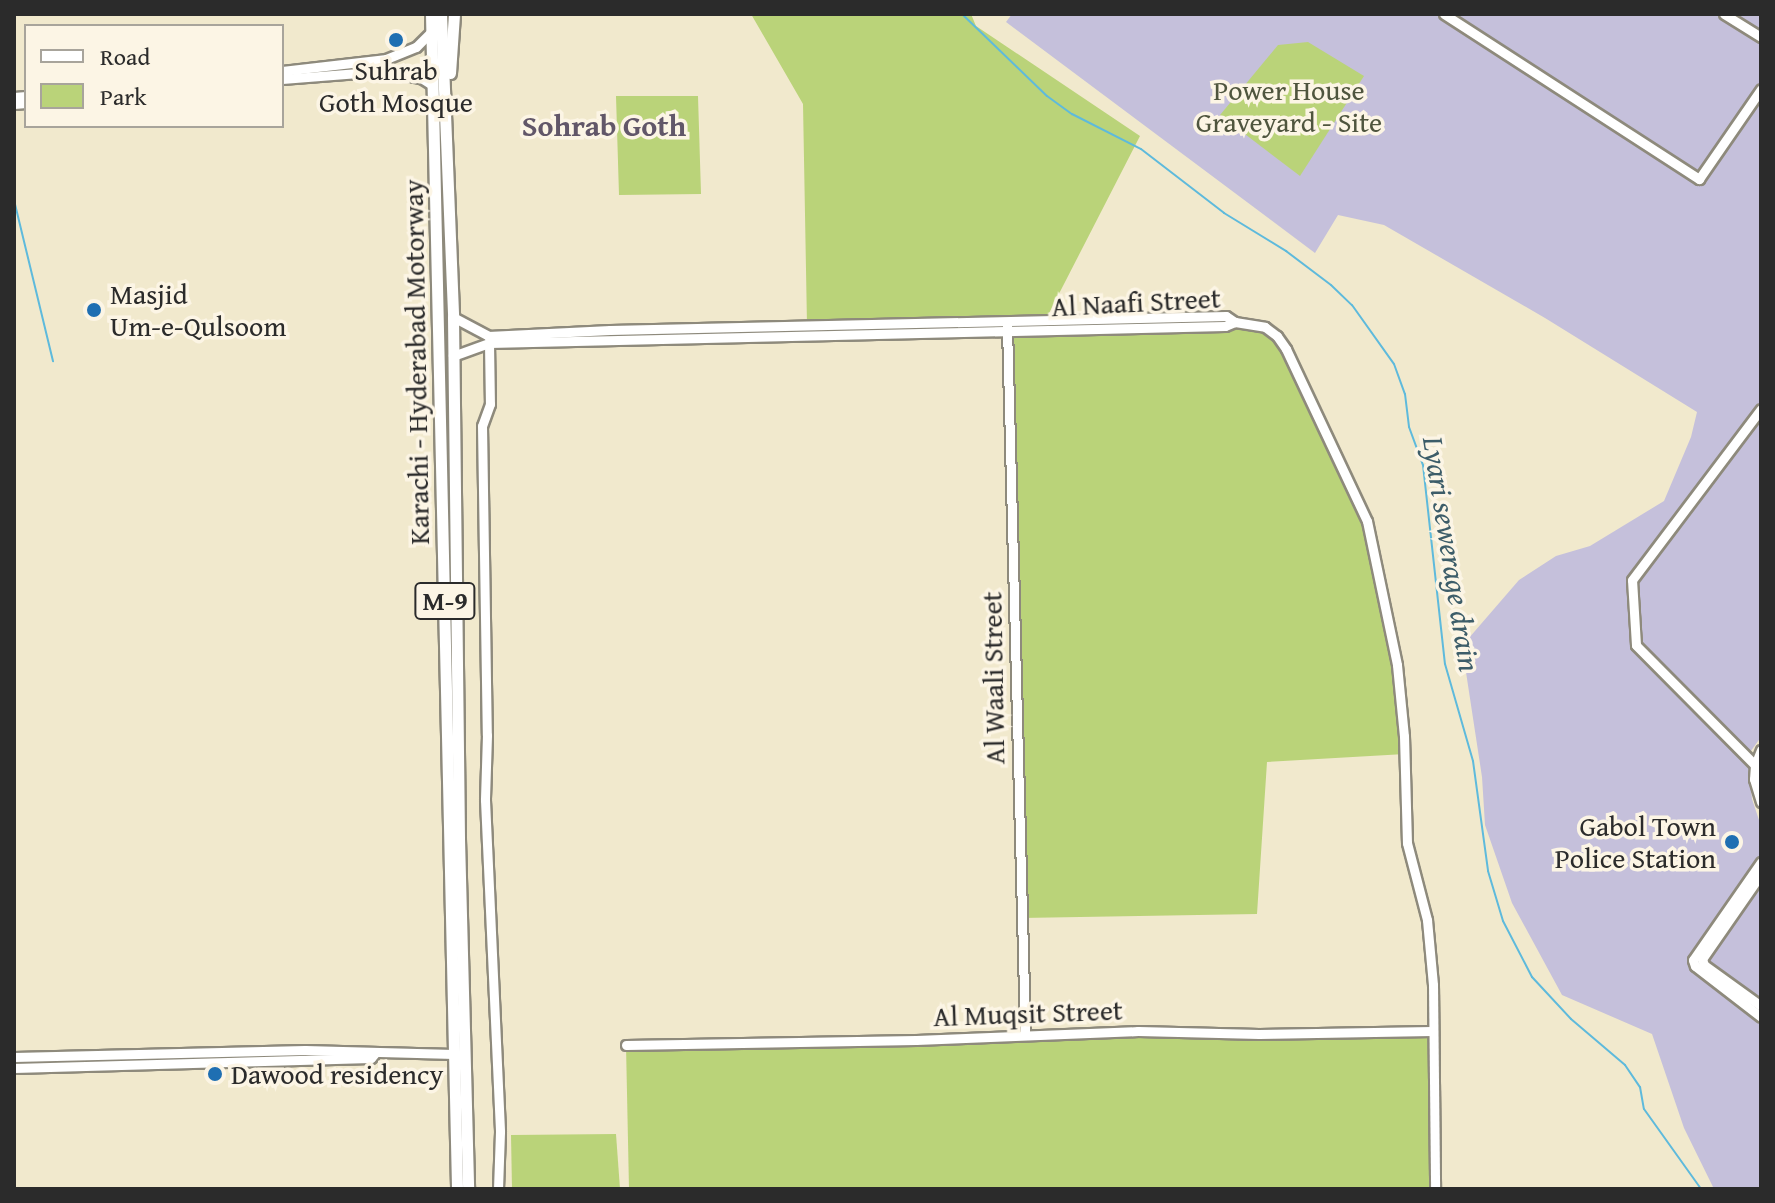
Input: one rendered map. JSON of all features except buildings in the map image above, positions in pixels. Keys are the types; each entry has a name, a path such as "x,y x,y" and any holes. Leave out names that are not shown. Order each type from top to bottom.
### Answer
{"highway":[{"name":"Karachi - Hyderabad Motorway","path":"431,14 457,1189"},
{"name":"Karachi - Hyderabad Motorway","path":"441,14 453,317 468,1189"},
{"path":"446,112 454,14"}],"street":[{"path":"1444,14 1699,179 1761,89"},
{"path":"1724,14 1761,37"},
{"path":"284,71 386,59 416,47 431,32"},
{"path":"386,59 387,72"},
{"path":"284,79 339,72 387,72 421,78 432,85"},
{"name":"Al Naafi Street","path":"453,356 489,343 1007,327 1202,316 1226,316 1235,322 1265,327 1286,349 1367,521 1397,665 1404,736 1407,843 1427,920 1433,985 1435,1189"},
{"name":"Al Naafi Street","path":"453,317 488,336 625,329 1007,327"},
{"name":"Al Waali Street","path":"1007,327 1025,1033"},
{"path":"489,343 490,404 482,426 487,735 485,800 500,1132 498,1189"},
{"path":"1755,765 1636,645 1632,580 1761,409"},
{"path":"1761,750 1755,765 1761,802"},
{"path":"1761,862 1693,960 1695,966 1761,1017"},
{"path":"1761,874 1702,959 1704,965 1761,1006"},
{"name":"Al Muqsit Street","path":"626,1045 916,1040 1025,1033 1432,1031"},
{"path":"14,1057 305,1050 454,1054"},
{"path":"14,1068 371,1058 375,1053"}],"shaded area":[{"path":"1012,14 1761,14 1761,737 1748,755 1752,799 1761,826 1761,1189 1714,1189 1684,1128 1652,1034 1562,995 1512,903 1485,825 1482,777 1462,646 1519,580 1556,556 1590,546 1664,501 1691,437 1697,412 1545,318 1384,225 1338,215 1315,253 1006,22"}],"green space":[{"path":"751,14 971,14 976,26 1140,136 1045,321 807,325 803,104"},
{"name":"Power House Graveyard - Site","path":"1308,42 1364,76 1300,176 1220,115 1278,45"},
{"path":"616,96 698,96 701,194 619,195"},
{"path":"1249,324 1277,329 1330,445 1378,567 1405,754 1267,762 1257,914 1021,918 1007,331"},
{"path":"1432,1029 1435,1189 629,1189 626,1045"},
{"path":"616,1134 620,1189 512,1189 511,1135"}],"waterway":[{"name":"Lyari sewerage drain","path":"962,14 1047,96 1072,114 1141,149 1224,213 1286,251 1331,285 1352,305 1394,364 1405,394 1409,427 1423,465 1445,664 1473,761 1488,871 1503,921 1532,977 1571,1019 1625,1065 1640,1087 1644,1109 1701,1189"},
{"path":"14,200 53,361"}],"place":[{"name":"Suhrab Goth Mosque","path":"396,40"},
{"name":"Masjid Um-e-Qulsoom","path":"94,310"},
{"name":"Gabol Town Police Station","path":"1732,842"},
{"name":"Dawood residency","path":"215,1074"}],"district":[{"name":"Sohrab Goth","path":"604,125"}]}
